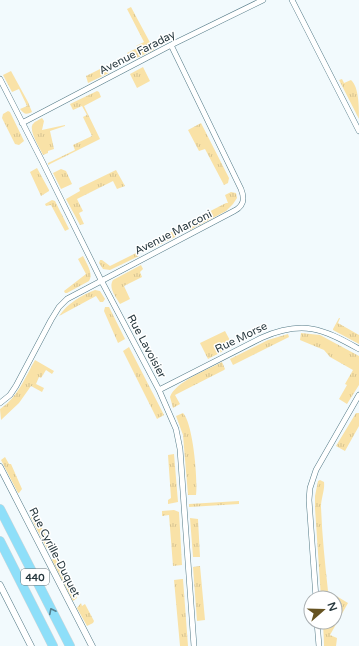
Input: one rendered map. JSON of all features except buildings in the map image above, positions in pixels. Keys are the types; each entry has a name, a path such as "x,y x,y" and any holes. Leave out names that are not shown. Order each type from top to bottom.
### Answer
{"highway":[{"name":"440","path":"0,509 70,646"},
{"name":"440","path":"0,541 53,646"}],"street":[{"name":"Avenue Faraday","path":"22,123 171,45 263,0"},
{"path":"292,0 359,131"},
{"name":"Avenue Marconi","path":"0,403 10,395 16,386 59,307 67,299 239,209 243,201 244,196 241,189 171,45"},
{"name":"Rue Lavoisier","path":"0,79 158,390 176,429 179,441 194,646"},
{"name":"Rue Morse","path":"158,390 274,332 303,328 321,330 359,349"},
{"path":"315,590 309,500 310,488 316,470 359,395"},
{"name":"Rue Cyrille-Duquet","path":"0,467 92,646"},
{"path":"0,585 31,646"},
{"path":"318,630 319,646"}],"green space":[{"path":"131,7 154,50 132,60 129,59 127,53 137,48 136,46 144,42 127,9"},
{"path":"106,66 109,73 88,83 86,76"},
{"path":"143,67 150,81 137,88 130,74"},
{"path":"11,71 32,112 28,114 25,114 20,109 27,106 19,89 12,92 3,75"},
{"path":"342,79 344,83 351,80 356,87 359,119 339,80"},
{"path":"97,91 101,97 84,106 100,139 48,165 48,163 75,150 73,145 92,136 83,117 87,115 82,106 73,110 70,104"},
{"path":"8,111 10,112 24,141 19,145 15,144 2,118 3,114"},
{"path":"42,118 44,121 42,130 65,125 50,131 54,149 43,155 32,130 33,124"},
{"path":"201,123 229,178 228,183 224,185 205,149 199,151 188,130"},
{"path":"37,168 49,190 41,196 30,172"},
{"path":"61,169 66,171 72,184 61,189 53,173"},
{"path":"116,170 125,186 117,189 113,181 77,199 83,211 79,213 84,224 80,225 66,199 80,191 79,188"},
{"path":"231,192 236,193 237,198 226,211 190,230 187,223 228,203 225,195"},
{"path":"52,200 55,201 69,229 65,231 51,205 46,206 45,204"},
{"path":"175,230 177,236 151,249 148,243 153,242"},
{"path":"138,252 139,256 110,270 103,269 99,263 100,260 102,260 110,266"},
{"path":"83,256 91,275 89,281 65,293 64,291 86,274 78,259"},
{"path":"141,265 143,269 140,272 142,277 124,286 130,299 120,304 111,286 113,280"},
{"path":"95,290 100,291 105,299 103,302 100,302 96,296 59,316 66,307 75,300"},
{"path":"105,307 109,307 125,339 118,343 104,311"},
{"path":"339,318 338,323 359,335 359,344 333,330"},
{"path":"225,331 233,346 208,359 200,343"},
{"path":"301,333 320,335 359,356 359,385 347,404 339,399 353,370 330,357 324,350 300,340"},
{"path":"288,334 289,337 233,365 230,359 268,340"},
{"path":"129,347 164,415 157,419 123,351"},
{"path":"35,360 54,371 52,374 46,370 41,378 39,377 36,384 44,388 42,392 31,386 19,403 1,420 0,409 16,393"},
{"path":"222,362 225,369 224,370 175,395 180,404 173,408 170,397 178,386"},
{"path":"183,413 187,419 192,439 196,495 188,495 183,435 176,416"},
{"path":"356,413 359,413 359,426 345,451 336,446"},
{"path":"174,454 178,502 168,504 168,500 171,498 168,455"},
{"path":"5,457 9,464 11,464 22,489 19,493 1,460"},
{"path":"320,480 324,482 321,507 328,590 320,590 315,508 315,496 318,481"},
{"path":"239,501 239,504 189,507 189,504"},
{"path":"174,510 179,512 182,565 173,566 169,515 162,516 162,511"},
{"path":"31,516 36,516 49,542 55,547 52,549 47,549 31,518"},
{"path":"190,518 198,519 200,557 193,557"},
{"path":"55,555 77,598 73,601 52,560"},
{"path":"200,566 205,620 197,621 193,567"},
{"path":"183,579 188,646 180,646 174,580"},
{"path":"343,600 348,603 343,612"},
{"path":"81,603 82,606 85,604 94,621 87,626 77,608"},
{"path":"323,630 333,630 330,635 337,638 336,646 324,646"}]}
